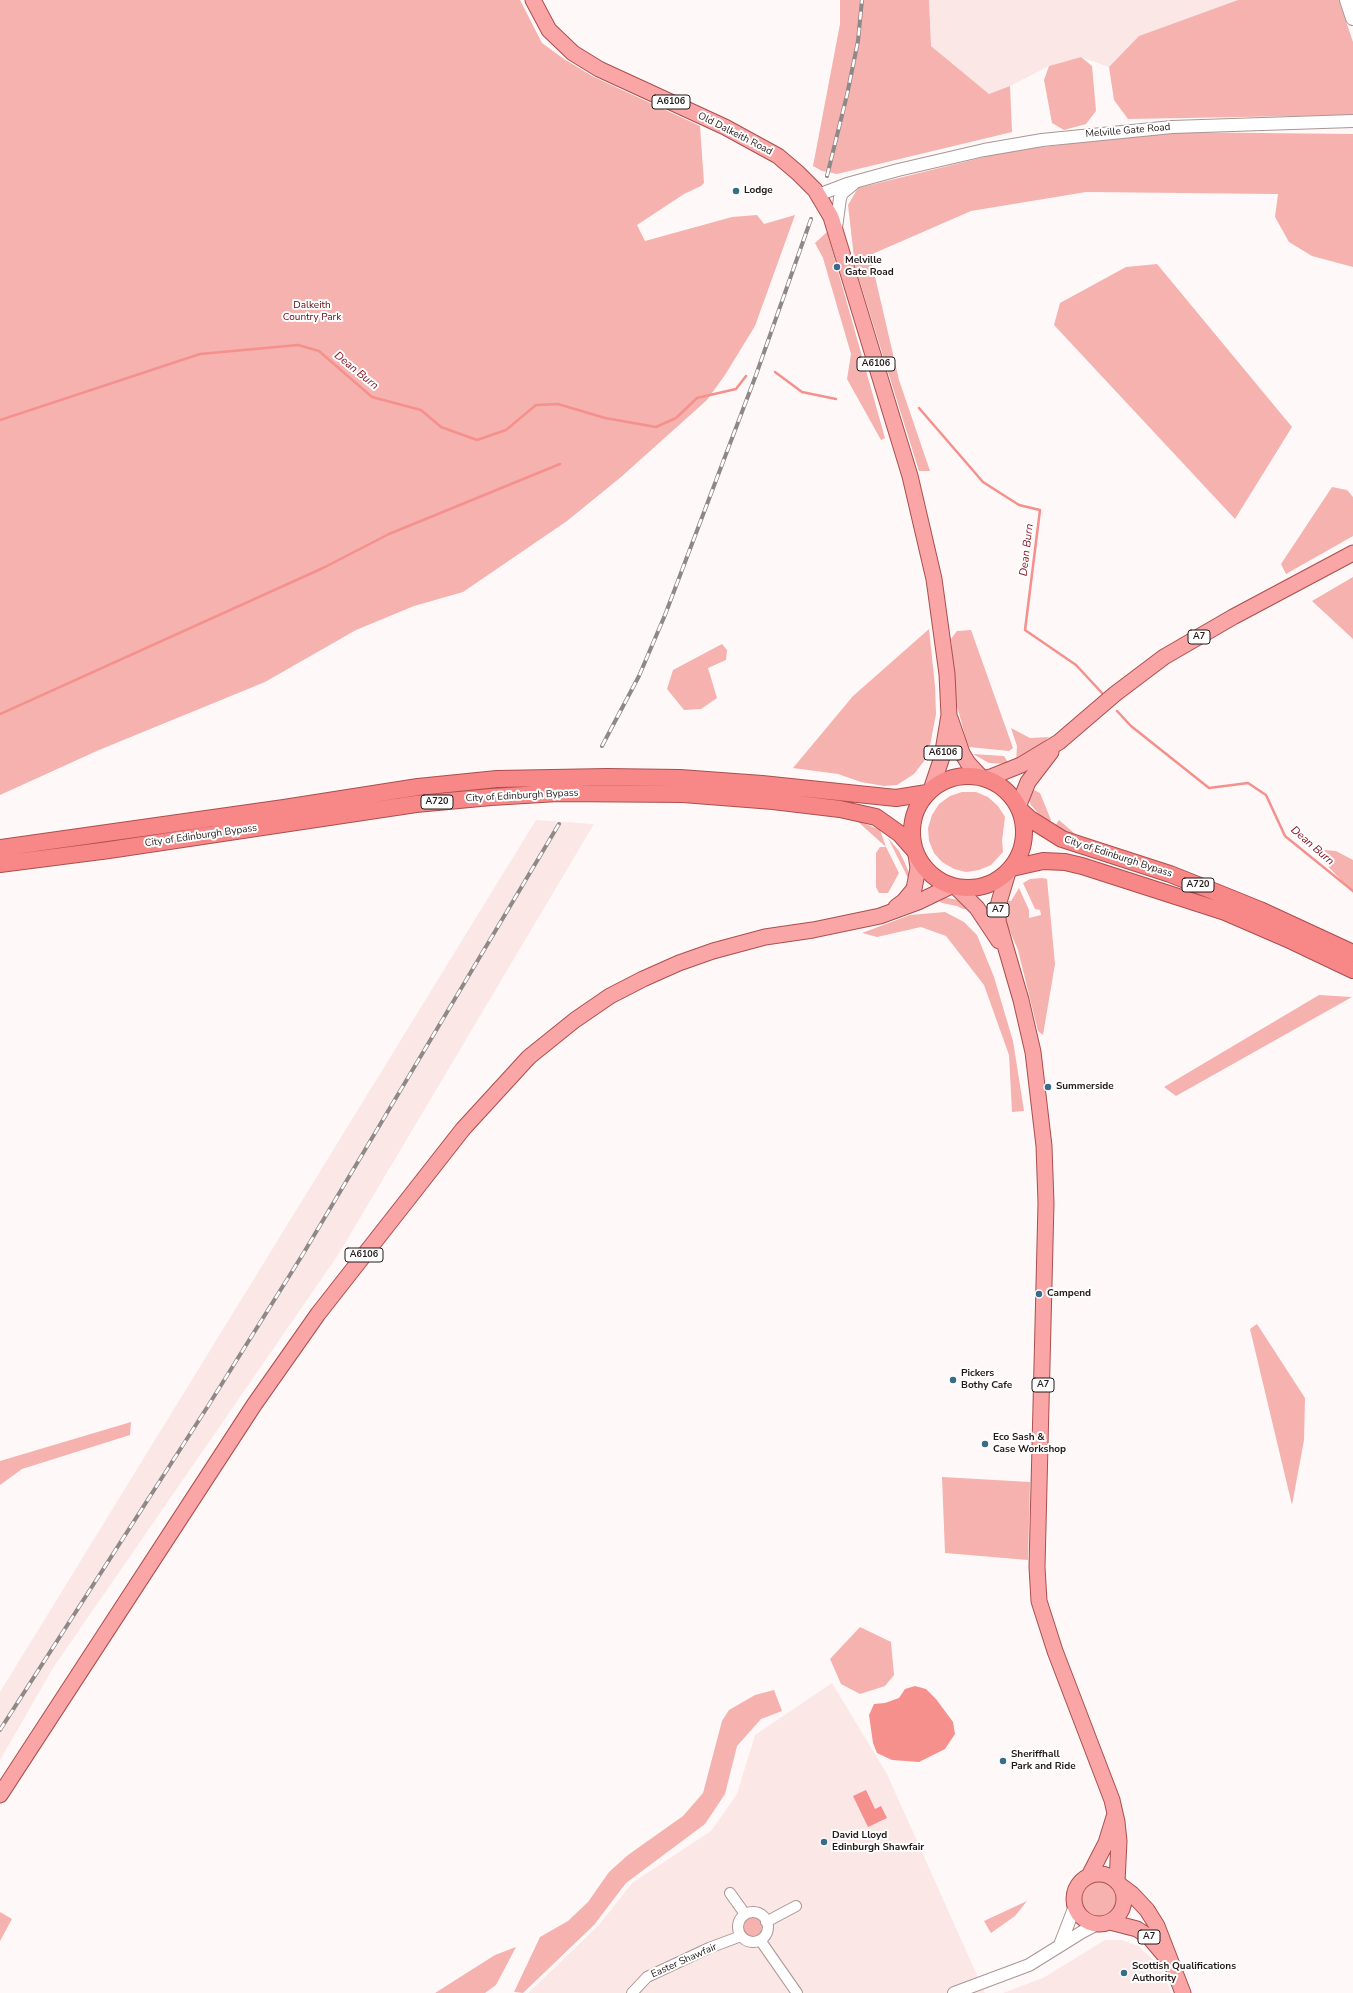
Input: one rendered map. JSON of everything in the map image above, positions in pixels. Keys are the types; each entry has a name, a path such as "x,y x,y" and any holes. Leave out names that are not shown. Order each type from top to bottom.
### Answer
{"highway":[{"name":"City of Edinburgh Bypass","path":"0,848 238,815 418,787 498,779 600,777 680,778 776,785 896,798 929,792"},
{"path":"957,777 984,778 1003,788 1019,809 1023,820 1024,840 1022,850 1010,870 989,885 978,888 954,887 931,875 922,866 915,853 912,826 914,814 929,792 942,782 957,777"},
{"name":"City of Edinburgh Bypass","path":"0,864 116,849 416,804 558,793 683,794 773,801 840,809 876,817 900,834 915,853"},
{"name":"City of Edinburgh Bypass","path":"1019,809 1035,822 1062,839 1170,874 1211,890 1260,910 1353,953"},
{"name":"City of Edinburgh Bypass","path":"1010,870 1043,861 1065,862 1082,866 1224,912 1292,941 1353,970"}],"main road":[{"name":"Old Dalkeith Road","path":"533,0 549,30 573,53 606,72 764,147 789,164 818,195"},
{"path":"1347,0 1353,18"},
{"name":"A6106","path":"818,195 836,229 916,498 934,579 947,674 949,715 942,757 929,792"},
{"name":"A7","path":"984,778 1021,765 1059,742 1116,694 1164,658 1233,617 1353,553"},
{"name":"A6106","path":"949,715 962,753 968,763 984,778"},
{"name":"A7","path":"1019,809 1028,782 1059,742"},
{"name":"A6106","path":"888,913 904,901 914,889 918,868 915,853"},
{"name":"A7","path":"1010,870 1000,898 998,921 1021,1000 1033,1052 1044,1146 1046,1203 1037,1567 1039,1601 1045,1626 1115,1812 1119,1841 1119,1884 1124,1893 1122,1910 1117,1917 1104,1923"},
{"name":"A6106","path":"0,1795 254,1405 318,1314 463,1129 529,1056 575,1020 610,996 643,978 679,963 712,951 765,937 857,922 888,913 954,887"},
{"name":"A7","path":"954,887 977,908 1005,948"},
{"path":"1075,1906 1075,1892 1078,1885 1089,1876 1106,1843 1115,1812"},
{"name":"A7","path":"1118,1856 1125,1879 1138,1901 1157,1926 1176,1971 1183,1993"},
{"name":"A7","path":"1089,1876 1104,1875 1119,1884 1138,1901"},
{"name":"A7","path":"1075,1906 1083,1918 1104,1923 1127,1925 1149,1937 1176,1971"}],"street":[{"name":"Melville Gate Road","path":"818,195 859,180 984,150 1086,135 1194,126 1353,121"},
{"name":"Melville Gate Road","path":"836,229 840,198 849,186 859,180"},
{"path":"730,1893 744,1914"},
{"path":"766,1922 796,1906"},
{"path":"1060,1945 1075,1906"},
{"path":"754,1912 759,1914 766,1922 766,1932 760,1940 750,1941 741,1936 738,1925 744,1914 754,1912"},
{"path":"954,1993 1015,1971 1041,1958 1060,1945 1104,1923"},
{"name":"Easter Shawfair","path":"632,1993 647,1977 709,1948 741,1936"},
{"path":"760,1940 797,1993"}],"shaded area":[{"path":"929,0 1238,0 1140,36 1109,67 1081,57 1049,66 1010,86 989,94 931,46"},
{"path":"536,820 594,824 338,1255 53,1668 0,1760 0,1692"},
{"path":"832,1683 887,1774 985,1993 528,1993 598,1926 632,1883 711,1831 737,1794 755,1735"},
{"path":"915,1686 926,1689 936,1699 953,1722 955,1734 945,1749 919,1762 892,1760 877,1753 873,1743 869,1715 874,1704 885,1703 899,1698 905,1689"},
{"path":"866,1790 875,1809 881,1806 887,1818 868,1827 853,1796"},
{"path":"1105,1940 1122,1940 1138,1946 1160,1966 1171,1993 1003,1993 1043,1978"}],"green space":[{"name":"Dalkeith Country Park","path":"0,0 520,0 542,43 564,59 594,77 700,126 704,183 684,194 637,225 645,241 732,217 757,215 764,224 795,215 755,326 725,375 707,400 621,477 567,521 463,592 414,606 356,630 265,682 99,750 0,795"},
{"path":"840,0 929,0 931,46 989,94 1010,86 1012,132 837,174 822,171 813,166 840,24"},
{"path":"1238,0 1339,0 1353,42 1353,115 1128,119 1114,100 1109,67 1139,36"},
{"path":"1081,57 1092,66 1096,111 1086,124 1064,130 1052,123 1044,80 1049,66"},
{"path":"1169,132 1353,134 1353,267 1312,256 1289,242 1275,217 1278,194 1086,192 971,211 870,255 899,380 930,471 919,471 855,266 848,205 858,188 1009,151"},
{"path":"827,232 885,438 881,440 847,379 851,354 823,258 815,243"},
{"path":"1157,264 1292,427 1235,519 1054,325 1060,303 1126,267"},
{"path":"1332,487 1347,490 1353,497 1353,536 1286,574 1281,564"},
{"path":"1353,577 1353,639 1312,601"},
{"path":"929,629 935,686 936,714 928,756 914,774 897,785 884,786 861,782 838,774 793,768 853,696"},
{"path":"971,630 1013,748 1009,751 969,747 966,739 957,706 951,639 957,631"},
{"path":"722,644 727,650 726,660 708,668 717,698 701,709 684,710 667,689 673,670"},
{"path":"1011,728 1030,738 1049,737 1024,759 1016,763 1017,746"},
{"path":"973,754 1004,756 1009,764 989,763"},
{"path":"1030,788 1040,793 1051,820 1048,825 1031,805 1028,798"},
{"path":"962,792 976,792 988,797 998,806 1005,817 1002,841 1003,852 991,865 979,870 966,872 954,869 942,862 934,853 929,841 928,828 932,815 939,804 950,796"},
{"path":"856,820 880,830 886,847"},
{"path":"1059,820 1082,840 1054,828"},
{"path":"888,838 899,851 905,863 909,873 910,882"},
{"path":"880,847 886,847 899,873 888,893 879,893 876,887 876,853"},
{"path":"1312,849 1336,851 1353,860 1353,893"},
{"path":"1030,879 1047,879 1055,964 1043,1035 1038,1031 1018,950 1006,922 1005,912 1006,901 1011,901 1019,888 1029,910 1029,918 1041,915 1040,910 1035,909 1023,883"},
{"path":"948,898 959,900 969,909 963,909 957,906 942,903 936,899"},
{"path":"945,912 964,922 977,935 994,977 1013,1041 1024,1111 1012,1112 1009,1055 984,985 946,936 921,927 877,937 862,933 910,915"},
{"path":"1319,995 1352,997 1176,1096 1164,1087"},
{"path":"1257,1324 1305,1398 1304,1440 1292,1505 1250,1329"},
{"path":"131,1422 130,1435 22,1469 0,1485 0,1461"},
{"path":"942,1477 1030,1482 1028,1560 945,1553"},
{"path":"860,1627 891,1642 894,1675 885,1686 860,1694 841,1684 830,1659"},
{"path":"774,1690 782,1711 761,1719 737,1746 725,1794 705,1824 626,1883 594,1925 523,1993 514,1992 540,1937 568,1921 588,1902 609,1872 628,1855 683,1816 703,1793 722,1721 729,1710 755,1695"},
{"path":"1102,1882 1111,1887 1115,1892 1115,1906 1111,1911 1106,1915 1096,1916 1092,1915 1083,1906 1082,1896 1083,1892 1092,1883"},
{"path":"1027,1901 1015,1916 991,1933 984,1921"},
{"path":"0,1912 12,1919 0,1941"},
{"path":"748,1917 756,1917 762,1923 762,1931 756,1937 748,1937 742,1931 742,1923"},
{"path":"516,1947 496,1985 485,1993 435,1993 495,1955"}],"waterway":[{"name":"Dean Burn","path":"0,420 200,354 298,345 319,351 372,397 421,410 441,427 477,440 506,430 536,405 558,404 605,418 656,427 676,418 697,398 736,389 746,376"},
{"name":"Dean Burn","path":"775,372 802,392 836,399"},
{"name":"Dean Burn","path":"919,408 983,482 1019,505 1040,510 1025,630 1076,665 1102,693"},
{"path":"0,714 323,568 389,534 560,464"},
{"name":"Dean Burn","path":"1117,711 1131,726 1209,788 1248,783 1266,795 1285,836 1353,891"}],"railway":[{"path":"827,176 847,95 858,41 862,0"},
{"path":"602,746 639,676 665,615 756,375 811,219"},
{"path":"0,1730 208,1406 303,1254 559,824"}],"place":[{"name":"Lodge","path":"736,191"},
{"name":"Melville Gate Road","path":"837,267"},
{"name":"Summerside","path":"1048,1087"},
{"name":"Campend","path":"1039,1294"},
{"name":"Pickers Bothy Cafe","path":"953,1380"},
{"name":"Eco Sash & Case Workshop","path":"985,1444"},
{"name":"Sheriffhall Park and Ride","path":"1003,1761"},
{"name":"David Lloyd Edinburgh Shawfair","path":"824,1842"},
{"name":"Scottish Qualifications Authority","path":"1124,1973"}]}
